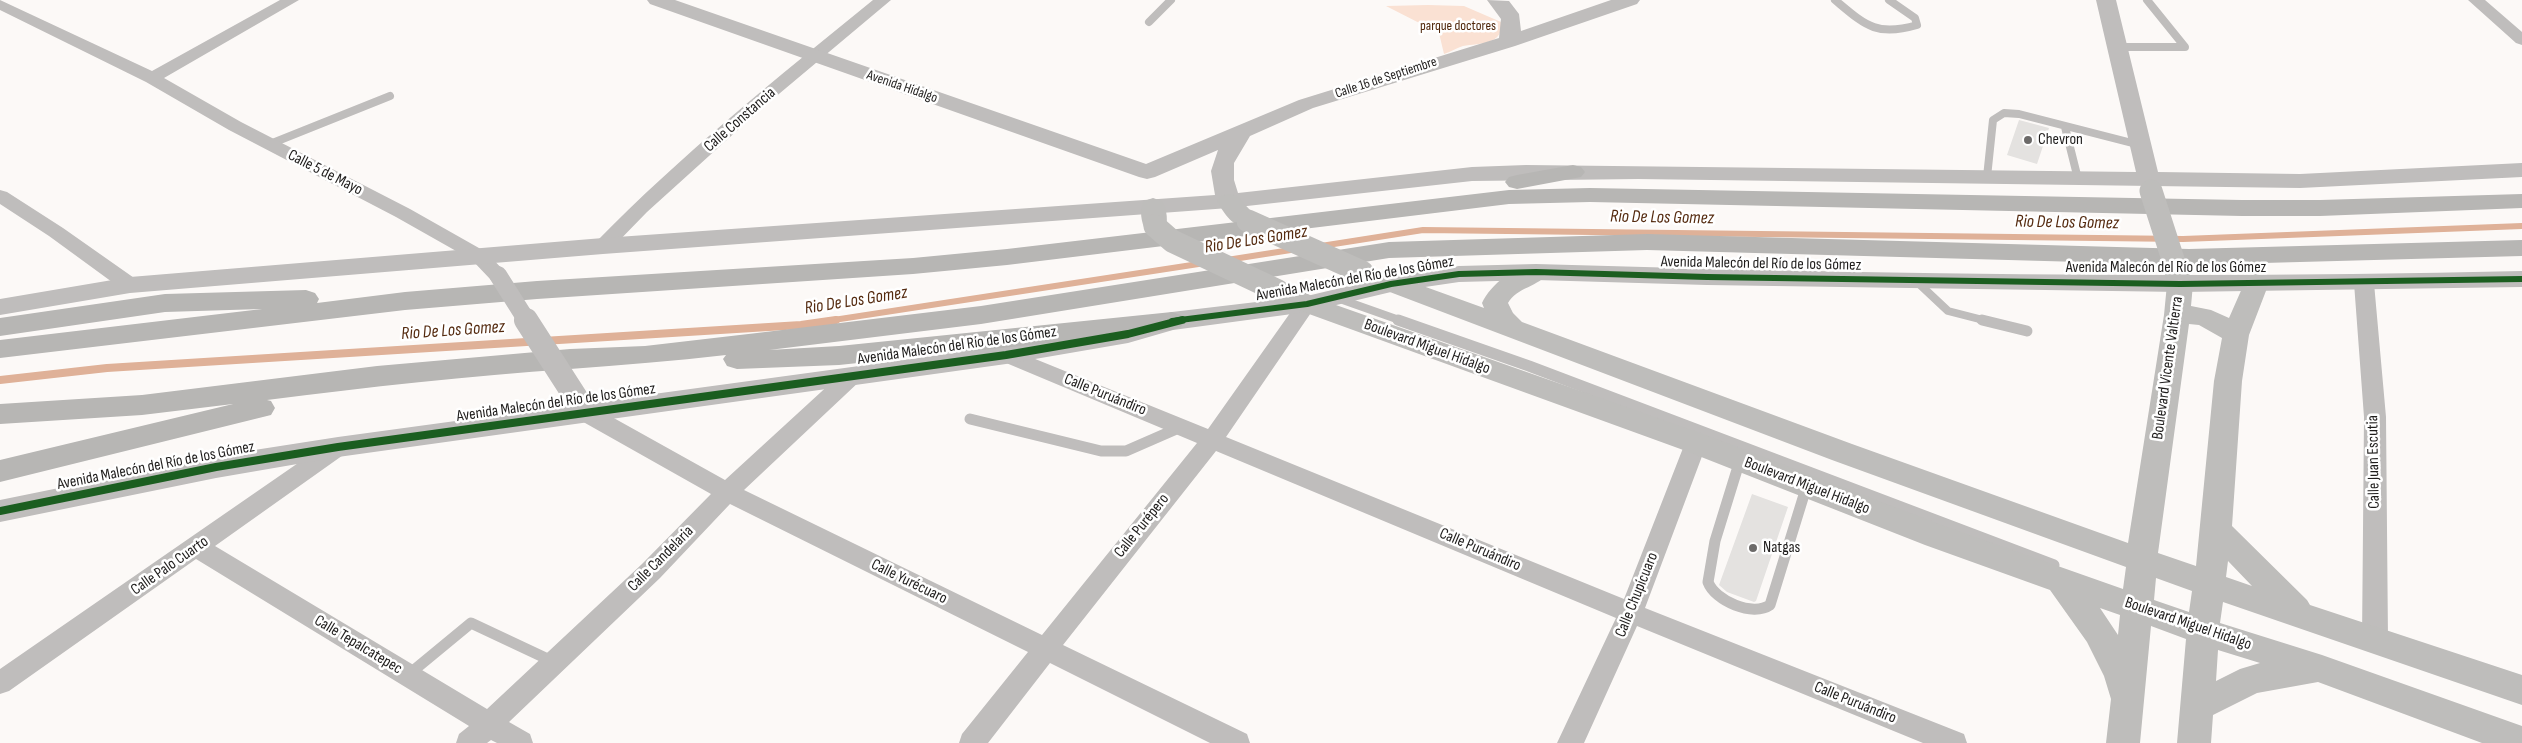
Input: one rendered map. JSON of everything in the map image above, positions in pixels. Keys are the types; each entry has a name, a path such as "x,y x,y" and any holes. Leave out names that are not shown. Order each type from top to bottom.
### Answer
{"main road":[{"path":"1258,223 1344,205 1497,185 1573,172"},
{"name":"Boulevard Vicente Valtierra","path":"2125,728 2136,601 2177,315 2179,279 2150,185"},
{"path":"2445,204 2487,192 2522,189"},
{"path":"0,349 406,301 537,290 914,266 1258,223 1446,203 1550,195 2242,208 2320,208 2522,201"},
{"name":"Boulevard Miguel Hidalgo","path":"1229,201 1236,213 1378,281 1513,329 2141,563 2206,607 2322,669 2522,742"},
{"name":"Boulevard Miguel Hidalgo","path":"1154,216 1172,241 1307,304 1696,443 1936,536 2066,573 2136,601 2206,607 2309,624 2372,648 2513,693"},
{"name":"Avenida Malecón del Río de los Gómez","path":"0,414 142,405 377,376 570,359 645,355 981,315 1389,250 1647,242 2189,257 2289,256 2371,251 2522,248"},
{"path":"2371,251 2443,259 2522,262"},
{"path":"1513,329 1498,311 1495,303 1497,295 1504,289 1536,272"},
{"path":"2194,743 2206,607 2216,530 2228,381 2236,335 2256,283"},
{"path":"0,327 165,302 315,298 406,301"},
{"path":"2177,315 2191,314 2205,317 2236,335"},
{"path":"645,355 748,360 796,359 1052,331 1172,321"},
{"path":"0,471 239,412 473,368"},
{"path":"2216,530 2309,624"},
{"path":"2066,573 2114,661 2123,685 2125,728"},
{"path":"2196,707 2252,679 2322,669"}],"street":[{"path":"152,78 291,0"},
{"name":"Avenida Hidalgo","path":"657,0 1147,172"},
{"name":"Calle Constancia","path":"603,246 669,182 755,106 883,0"},
{"path":"1497,0 1506,7 1511,16 1513,26 1508,42"},
{"name":"Calle 16 de Septiembre","path":"1147,172 1306,104 1508,42 1630,0"},
{"name":"Boulevard Vicente Valtierra","path":"2106,0 2119,48 2150,185"},
{"path":"2476,0 2522,40"},
{"name":"Calle 5 de Mayo","path":"0,4 152,78 270,144 403,213 479,256 498,275 583,408"},
{"name":"Boulevard Miguel Hidalgo","path":"1229,201 1221,170 1226,154 1243,130"},
{"path":"0,307 130,285 603,246 1154,216 1229,201 1472,174 1573,172 1987,177 2078,179 2150,185 2300,181 2522,170"},
{"path":"1147,172 1153,184 1154,216"},
{"path":"0,196 56,232 130,285"},
{"name":"Avenida Malecón del Río de los Gómez","path":"0,511 216,467 583,408 1006,355 1128,334 1172,321 1307,304 1336,298 1378,281 1459,274 1536,272 1915,280 2179,279 2256,283 2364,283 2522,279"},
{"name":"Calle Juan Escutia","path":"2364,283 2371,330 2375,442 2372,648"},
{"name":"Calle Purépero","path":"972,743 1213,439 1307,304"},
{"name":"Calle Puruándiro","path":"1006,355 1182,426 1631,613 1954,743"},
{"name":"Calle Candelaria","path":"469,743 651,571 727,492 853,375"},
{"name":"Calle Yurécuaro","path":"583,408 727,492 1237,743"},
{"name":"Calle Chupícuaro","path":"1570,743 1631,613 1696,443"},
{"name":"Calle Palo Cuarto","path":"0,683 338,447"},
{"name":"Calle Tepalcatepec","path":"197,547 520,743"}],"lane":[{"path":"1149,22 1171,0"},
{"path":"1835,0 1872,29 1897,32 1917,25 1916,18 1889,0"},
{"path":"2119,48 2184,47 2147,0"},
{"path":"270,144 390,96"},
{"path":"1987,177 1993,120 1999,114 2019,114 2140,145"},
{"path":"2064,127 2078,179"},
{"path":"1915,280 1948,311 2028,331"},
{"path":"1378,281 1752,430 1973,509 2141,563"},
{"path":"1336,298 1538,369 2066,573"},
{"path":"970,419 1100,451 1126,451 1182,426"},
{"path":"1740,460 1709,563 1708,581 1711,590 1717,595 1743,607 1759,610 1770,605 1807,485"},
{"path":"2206,607 2388,681"},
{"path":"408,675 470,623 555,663"},
{"path":"2449,678 2513,693"}],"green space":[{"name":"parque doctores","path":"1386,6 1464,6 1501,22 1501,30 1495,39 1463,46 1444,54 1439,33"}],"building":[{"name":"Chevron","path":"2019,120 2049,128 2037,164 2007,155"},
{"name":"Natgas","path":"1752,494 1788,507 1756,601 1754,602 1727,592 1719,585"}],"waterway":[{"name":"Rio De Los Gomez","path":"1321,246 1423,230 2183,239 2522,226"},
{"name":"Rio De Los Gomez","path":"1227,260 1297,249"},
{"name":"Rio De Los Gomez","path":"827,321 1205,263"},
{"name":"Rio De Los Gomez","path":"0,380 107,368 801,325 836,320"}],"cycle path":[{"path":"0,511 216,467 338,447 1006,355 1128,334 1172,321 1307,304 1391,284 1459,274 1536,272 1707,277 2180,284 2364,283 2522,279"}],"place":[{"name":"Chevron","path":"2028,140"},
{"name":"Natgas","path":"1753,548"}]}
